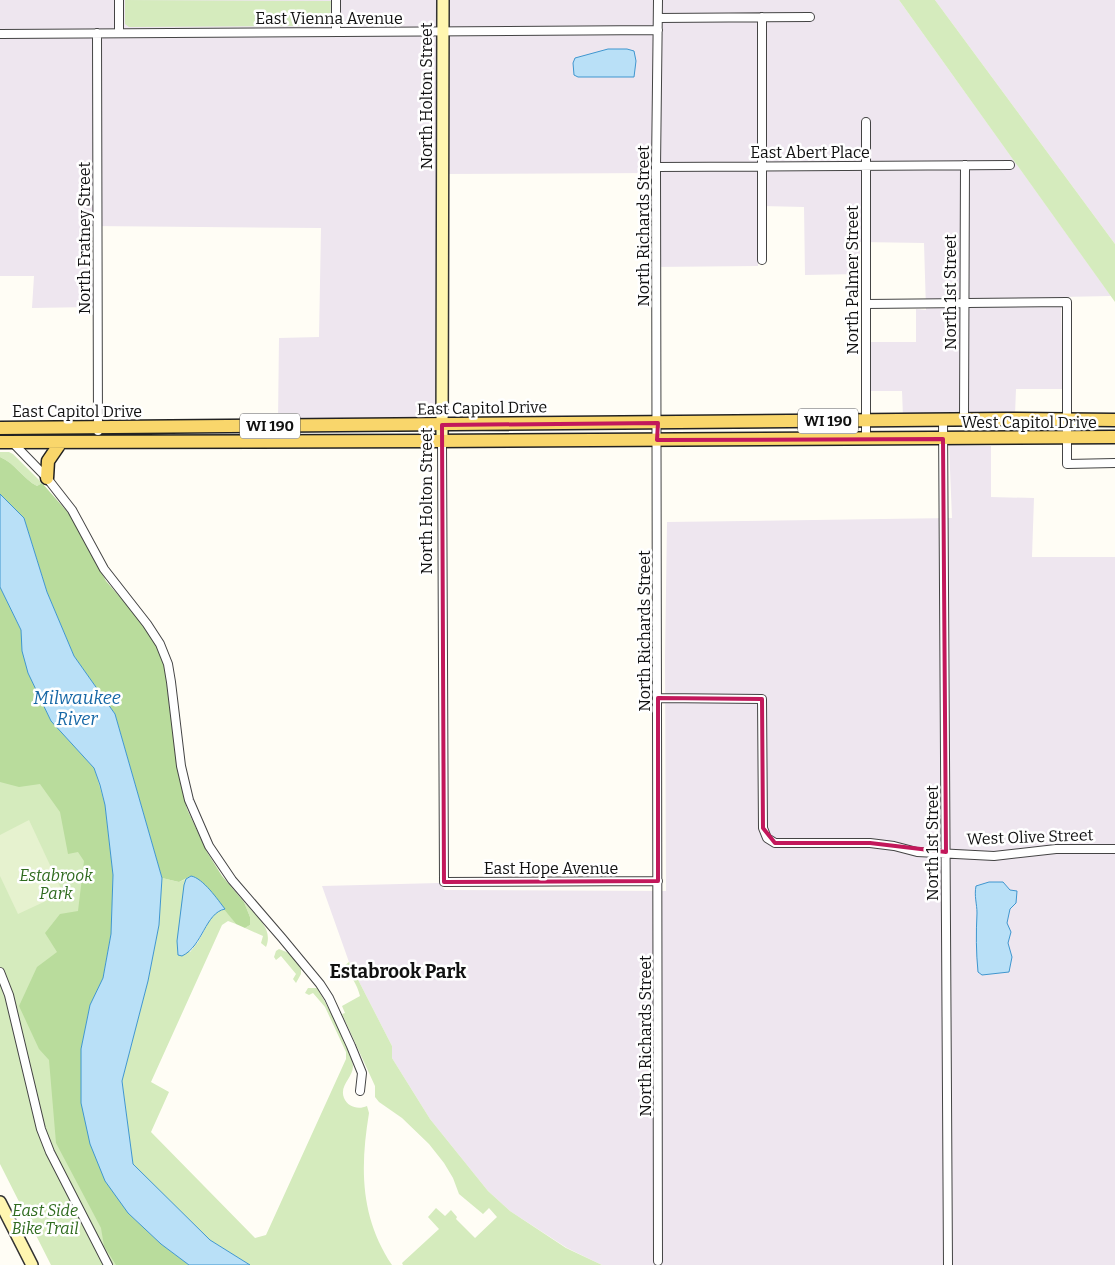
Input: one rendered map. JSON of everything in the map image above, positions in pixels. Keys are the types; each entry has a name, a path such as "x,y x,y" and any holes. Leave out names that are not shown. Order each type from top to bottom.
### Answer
{"main road":[{"name":"North Holton Street","path":"442,441 443,0"},
{"name":"East Capitol Drive","path":"0,428 964,420"},
{"name":"West Capitol Drive","path":"964,420 1115,420"},
{"path":"0,428 6,442"},
{"name":"West Capitol Drive","path":"943,439 1115,437"},
{"name":"East Capitol Drive","path":"6,442 943,439"},
{"path":"47,478 48,461 61,442"},
{"path":"0,1202 32,1265"}],"street":[{"path":"119,0 119,33"},
{"path":"336,0 336,32"},
{"name":"North Richards Street","path":"658,0 656,167 658,423 658,1262"},
{"path":"762,17 762,260"},
{"path":"658,18 810,17"},
{"name":"East Vienna Avenue","path":"0,34 658,30"},
{"name":"North Fratney Street","path":"97,33 98,442"},
{"name":"North Palmer Street","path":"866,122 866,439"},
{"name":"North 1st Street","path":"964,165 964,420"},
{"name":"East Abert Place","path":"656,167 1010,165"},
{"path":"866,304 1067,302 1067,464 1115,464"},
{"name":"North 1st Street","path":"943,420 948,1265"},
{"name":"North Holton Street","path":"442,441 444,882"},
{"path":"6,442 47,478 72,510 110,579 147,624 160,644 168,664 172,682 181,766 189,800 209,846 232,880 288,945 329,998 352,1046 362,1074 360,1091"},
{"name":"West Olive Street","path":"658,698 762,699 763,828 767,838 775,843 870,843 894,846 917,852 946,852 994,856 1056,849 1115,848"},
{"name":"East Hope Avenue","path":"444,882 658,881"},
{"path":"0,972 9,995 41,1129 50,1152 108,1265"}],"highlighted area":[{"path":"658,423 657,440 943,439 946,852 870,843 775,843 763,828 762,699 658,698 658,881 444,882 442,425"}],"shaded area":[{"path":"0,0 899,0 1111,296 1061,297 1063,389 1016,389 1015,415 903,417 902,391 870,391 871,342 916,342 916,309 926,310 924,243 860,242 860,274 805,275 804,207 758,206 758,266 653,267 652,173 436,174 435,420 278,420 279,338 319,337 321,228 91,226 93,307 32,308 34,276 0,276"},
{"path":"935,0 1115,0 1115,244"},
{"path":"949,445 991,446 991,497 1034,498 1032,557 1115,557 1115,1265 602,1265 567,1248 510,1211 488,1191 430,1119 392,1058 392,1046 349,962 322,886 439,883 445,890 666,891 665,658 667,522 952,518"}],"green space":[{"path":"125,0 331,1 330,23 327,26 129,27 125,24"},
{"path":"899,0 935,0 1115,244 1115,302"},
{"path":"0,452 13,454 42,483 37,486 32,483 10,463 0,457"},
{"path":"0,457 10,463 32,483 37,486 42,483 71,516 106,581 138,618 160,652 165,670 178,773 187,809 207,852 222,876 244,902 250,917 250,925 245,928 236,924 202,882 191,876 179,882 162,878 115,714 74,656 47,592 24,518 0,494"},
{"name":"Estabrook Park","path":"0,587 28,673 51,721 94,768 105,805 113,875 103,978 90,1005 81,1049 81,1103 128,1213 161,1244 189,1265 51,1265 0,1164"},
{"path":"0,587 21,630 28,673 51,721 94,768 105,805 113,875 111,934 103,978 90,1005 81,1049 81,1103 128,1213 161,1244 189,1265 116,1265 104,1246 101,1228 56,1143 49,1060 39,1049 19,1006 37,967 57,952 45,933 60,914 78,911 84,861 78,852 68,854 60,812 40,784 19,787 0,782"},
{"path":"29,820 63,893 18,914 0,876 0,835"},
{"path":"162,878 179,882 186,879 177,941 190,952 198,942 212,916 219,910 225,909 236,924 228,921 222,925 151,1082 169,1092 151,1132 255,1238 266,1235 346,1059 346,1052 325,1007 313,993 309,995 305,993 308,988 317,988 338,1027 352,1059 351,1074 343,1089 344,1098 348,1104 354,1107 367,1106 369,1113 364,1153 365,1192 374,1229 381,1247 392,1265 250,1265 210,1240 133,1165 122,1081 148,981 159,925"},
{"path":"244,902 265,928 268,940 266,947 261,943 263,936 245,928 250,925 250,917"},
{"path":"279,949 289,953 301,968 301,974 296,983 293,979 296,974 281,956 276,960 274,957"},
{"path":"349,962 392,1046 392,1058 430,1119 488,1191 510,1211 566,1248 602,1265 403,1265 402,1263 439,1229 428,1217 436,1208 445,1216 451,1210 457,1217 456,1219 475,1238 497,1217 489,1208 483,1214 459,1194 453,1178 444,1163 429,1144 402,1118 375,1097 375,1086 342,1014 345,1013 342,1006 360,996 349,973 343,967"}],"water":[{"path":"608,49 634,51 636,61 634,77 578,77 574,75 573,63 575,58"},
{"name":"Milwaukee River","path":"0,494 24,518 47,592 74,656 115,714 162,878 159,925 148,981 122,1081 133,1164 210,1240 250,1265 189,1265 161,1244 128,1213 105,1181 90,1144 81,1103 81,1049 90,1005 103,978 111,934 113,875 105,805 94,768 51,721 28,673 22,651 21,630 0,587"},
{"path":"191,876 205,885 225,909 213,917 195,945 182,956 178,955 177,941 184,885 186,879"},
{"path":"989,882 1003,882 1010,890 1017,891 1016,903 1010,909 1007,923 1011,932 1008,943 1012,957 1009,972 982,975 978,972 977,965 975,890 976,886"}],"district":[{"name":"Estabrook Park","path":"398,971"}],"park label":[{"name":"East Side Bike Trail","path":"45,1219"}]}
